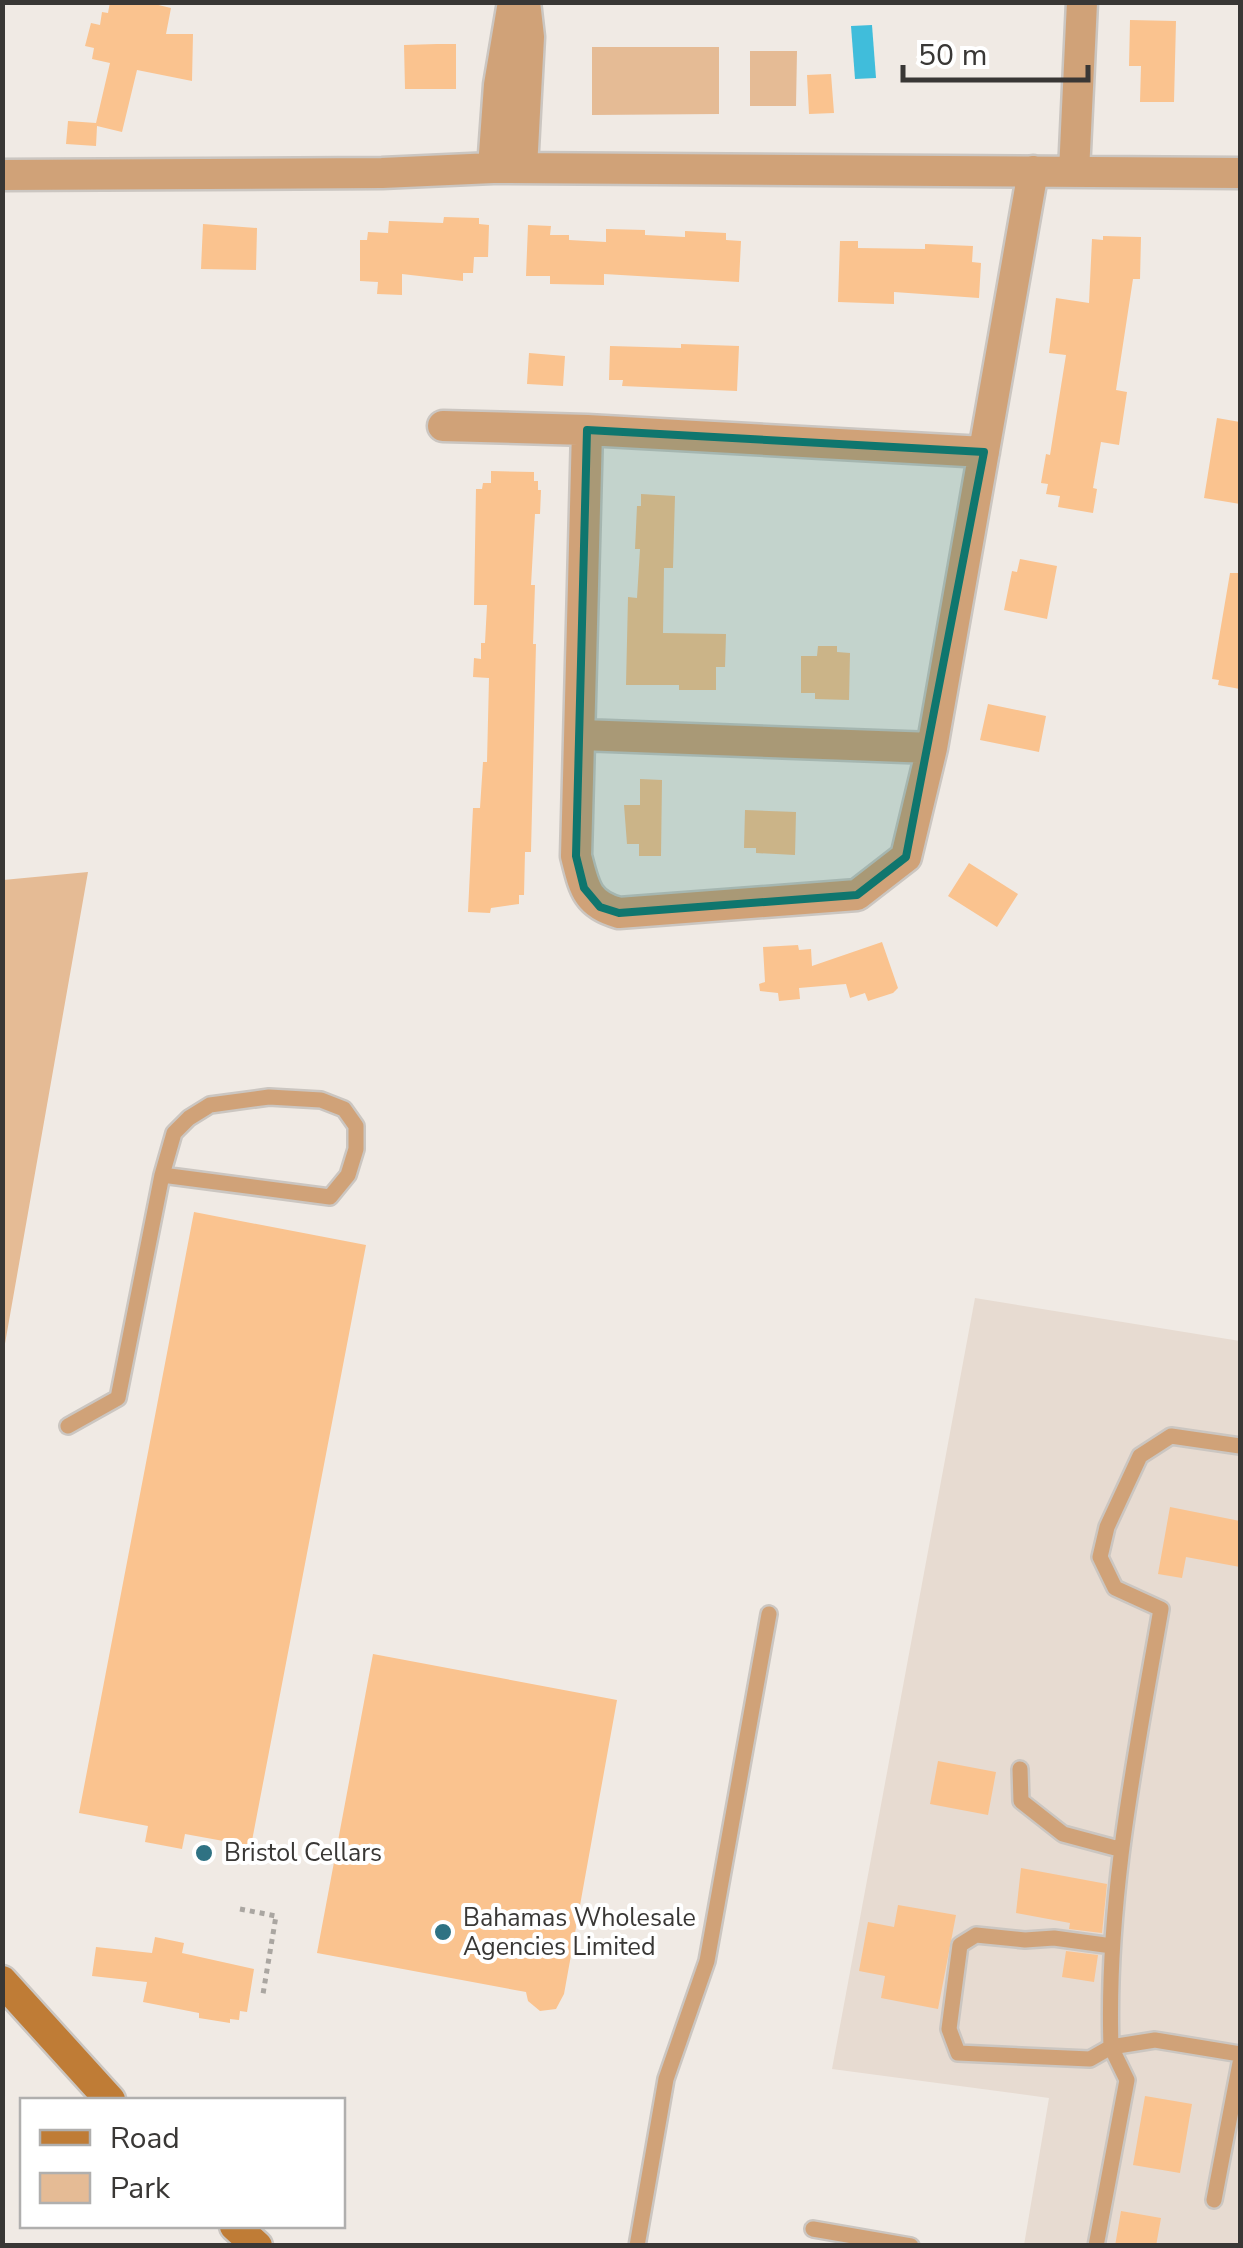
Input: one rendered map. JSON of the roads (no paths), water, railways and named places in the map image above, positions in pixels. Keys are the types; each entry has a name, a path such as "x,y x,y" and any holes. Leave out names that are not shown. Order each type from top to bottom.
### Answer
{"main road":[{"path":"2,1981 108,2098"},
{"path":"236,2228 257,2246"}],"street":[{"path":"507,168 499,85 513,2"},
{"path":"507,168 529,37 525,2"},
{"path":"1074,172 1082,2"},
{"path":"2,175 382,173 507,168 1240,174"},
{"path":"587,430 576,856 584,888 600,908 619,913 857,895 906,857 932,748 1033,171"},
{"path":"443,426 984,452"},
{"path":"581,735 932,748"}],"lane":[{"path":"68,1426 118,1398 162,1175 174,1134 189,1118 210,1104 270,1097 321,1100 344,1109 356,1126 356,1149 348,1176 330,1197 162,1175"},
{"path":"1096,2246 1127,2080 1111,2047 1109,1992 1119,1849 1161,1609 1115,1588 1100,1557 1107,1527 1140,1456 1171,1436 1240,1446"},
{"path":"637,2246 666,2079 707,1961 769,1614"},
{"path":"1020,1770 1021,1800 1063,1834 1119,1849"},
{"path":"1112,1946 1054,1938 976,1936 960,1946 949,2028 958,2052 1090,2059 1111,2047 1155,2040 1240,2054"},
{"path":"1214,2200 1240,2063"},
{"path":"813,2229 912,2246"}],"water":[{"path":"872,25 876,78 855,79 851,26"}],"place":[{"name":"Bristol Cellars","path":"204,1853"},
{"name":"Bahamas Wholesale Agencies Limited","path":"443,1932"}]}
